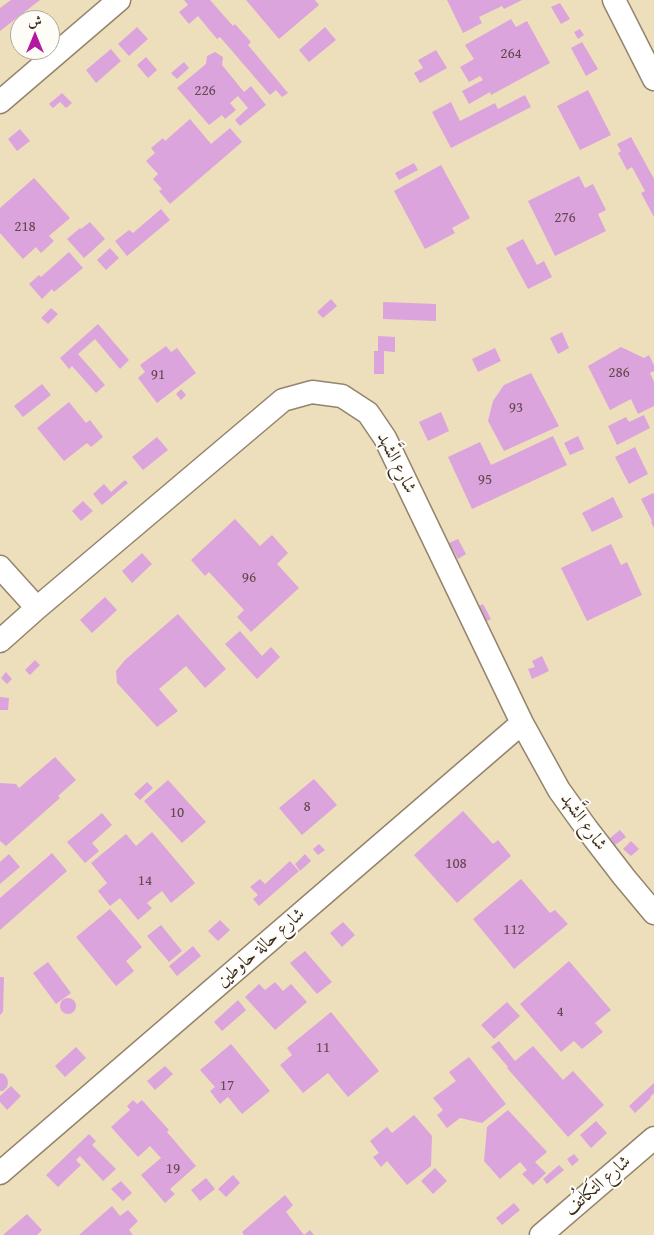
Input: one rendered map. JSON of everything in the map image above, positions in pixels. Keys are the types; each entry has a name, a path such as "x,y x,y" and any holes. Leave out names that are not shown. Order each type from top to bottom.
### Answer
{"street":[{"path":"0,102 119,0"},
{"path":"614,0 654,79"},
{"name":"شارع الشَّهد","path":"0,641 283,400 312,392 342,396 368,413 385,438 522,723 559,790 654,913"},
{"path":"0,566 37,608"},
{"name":"شارع حالة حاوطين","path":"0,1173 522,723"},
{"name":"شارع التَكاتُف","path":"541,1235 654,1138"}],"building":[{"path":"11,0 40,0 27,10 10,10 10,23 0,31 0,8"},
{"path":"184,0 210,0 233,26 235,24 251,42 248,45 288,93 282,97 276,90 270,95 220,37 217,39 198,16 189,24 179,12 188,5"},
{"path":"246,0 315,0 319,5 279,39"},
{"path":"447,0 522,0 504,9 502,6 479,17 482,23 463,33"},
{"path":"560,3 570,19 561,24 551,7"},
{"path":"511,19 516,27 527,21 550,63 491,95 490,92 469,104 462,91 483,80 480,76 469,82 460,67 474,59 465,45"},
{"path":"137,27 148,39 129,56 118,44"},
{"path":"325,27 336,40 309,62 299,50"},
{"path":"580,29 584,35 578,39 574,32"},
{"path":"582,42 598,69 586,76 571,48"},
{"path":"111,49 121,61 96,83 86,70"},
{"path":"436,50 447,68 420,83 414,73 423,68 418,60"},
{"path":"215,52 223,57 222,65 244,92 251,86 266,105 240,126 235,120 248,108 238,96 230,103 236,110 225,119 222,115 209,125 177,88 206,64 207,56"},
{"path":"146,57 157,70 148,78 137,65"},
{"path":"184,62 189,68 177,79 171,73"},
{"path":"588,90 611,135 580,150 557,106"},
{"path":"62,93 72,103 66,108 60,102 53,108 49,104"},
{"path":"525,95 531,107 451,148 432,112 451,102 460,121 495,103 498,109"},
{"path":"190,119 211,144 230,128 242,142 170,204 159,191 162,189 153,179 158,174 146,161 155,153 151,148 163,138 165,141"},
{"path":"20,129 30,141 17,151 8,139"},
{"path":"631,137 654,179 654,217 641,193 645,191 632,167 627,170 618,153 621,151 617,144"},
{"path":"414,163 418,170 399,180 395,173"},
{"path":"441,165 470,218 452,228 455,233 425,249 394,191"},
{"path":"579,176 585,188 593,184 606,210 598,214 606,231 555,256 528,201"},
{"path":"34,178 70,218 49,236 54,241 41,253 36,247 23,259 0,233 0,208"},
{"path":"161,209 170,220 127,256 115,241 129,230 133,233"},
{"path":"90,222 105,239 84,258 67,239"},
{"path":"523,239 537,265 544,261 552,277 528,289 506,248"},
{"path":"110,248 119,258 106,270 97,260"},
{"path":"69,252 83,268 54,292 52,289 42,299 29,284 39,275 41,277"},
{"path":"331,299 337,306 323,318 317,312"},
{"path":"383,302 436,304 436,321 383,319"},
{"path":"51,308 58,314 48,324 41,318"},
{"path":"98,324 129,360 120,369 95,339 78,354 105,385 96,393 72,366 69,369 60,358"},
{"path":"562,332 569,348 558,354 550,338"},
{"path":"378,336 395,337 395,352 384,351 384,374 374,374 374,351 378,351"},
{"path":"166,346 171,352 177,348 196,373 157,403 138,378 145,372 140,365"},
{"path":"621,347 644,358 649,355 654,365 654,371 650,373 654,382 654,406 638,414 631,399 610,410 588,366"},
{"path":"495,348 501,361 478,372 472,359"},
{"path":"531,373 559,426 504,451 488,421 493,401 504,385"},
{"path":"42,384 51,395 23,417 14,406"},
{"path":"181,389 186,395 181,400 176,394"},
{"path":"69,402 86,423 90,420 103,437 91,447 87,443 64,461 37,428"},
{"path":"441,412 449,431 428,441 419,422"},
{"path":"644,415 650,428 617,445 608,426 626,417 629,422"},
{"path":"553,436 567,465 472,509 448,457 480,442 491,465"},
{"path":"578,436 584,449 570,455 564,443"},
{"path":"157,437 168,450 143,470 132,457"},
{"path":"635,447 648,474 629,484 615,457"},
{"path":"125,480 128,483 102,505 93,494 104,484 111,492"},
{"path":"654,494 654,528 641,499"},
{"path":"613,497 623,517 592,532 582,513"},
{"path":"83,501 93,511 81,521 72,511"},
{"path":"235,519 260,546 272,535 288,553 277,564 299,588 251,632 237,617 244,610 209,572 205,576 191,560"},
{"path":"458,539 466,554 458,559 449,543"},
{"path":"611,544 621,565 627,562 642,595 587,621 561,568"},
{"path":"142,553 152,564 132,583 122,571"},
{"path":"105,597 117,610 92,633 80,620"},
{"path":"483,604 491,619 485,622 477,607"},
{"path":"178,614 226,669 205,688 186,666 159,689 178,711 157,727 117,683 116,671 125,660"},
{"path":"240,631 262,656 271,647 280,657 257,679 225,644"},
{"path":"542,656 549,671 532,679 528,669 535,667 532,661"},
{"path":"35,660 40,665 30,675 25,670"},
{"path":"6,672 12,679 7,684 1,678"},
{"path":"0,697 9,698 8,710 0,710"},
{"path":"55,757 76,780 58,796 60,798 6,846 0,841 0,783 16,784 19,788"},
{"path":"314,779 337,805 302,835 279,808"},
{"path":"168,780 206,822 182,843 144,801"},
{"path":"147,782 153,788 140,800 134,794"},
{"path":"463,811 493,844 498,840 511,856 457,903 414,855"},
{"path":"102,813 112,825 92,843 99,851 85,863 67,842"},
{"path":"620,830 626,837 615,845 610,838"},
{"path":"152,832 195,883 171,903 162,891 147,903 152,908 138,920 120,898 110,906 98,891 107,883 91,863 126,834 136,846"},
{"path":"631,841 639,849 631,856 623,849"},
{"path":"319,844 325,850 318,855 313,849"},
{"path":"52,853 67,871 0,930 0,898"},
{"path":"9,854 20,867 0,884 0,862"},
{"path":"305,854 311,861 300,871 295,864"},
{"path":"290,861 299,871 259,906 253,899 258,895 250,887 260,879 265,884"},
{"path":"521,879 550,913 555,910 568,924 514,969 473,919"},
{"path":"110,909 142,947 126,961 134,971 116,986 76,937"},
{"path":"220,920 230,930 218,941 208,931"},
{"path":"343,922 355,935 342,947 330,933"},
{"path":"161,925 182,951 169,962 147,936"},
{"path":"193,946 201,956 177,976 169,966"},
{"path":"305,951 332,982 317,994 290,963"},
{"path":"569,961 611,1010 595,1023 603,1032 582,1049 574,1041 561,1052 520,1004"},
{"path":"48,962 71,993 56,1004 33,973"},
{"path":"0,977 4,977 3,1012 0,1015"},
{"path":"275,982 283,991 291,984 307,1002 275,1030 245,997 259,984 265,990"},
{"path":"65,998 71,998 76,1003 74,1012 65,1014 60,1009 60,1003"},
{"path":"238,1000 246,1010 222,1031 214,1022"},
{"path":"507,1002 520,1016 494,1039 481,1025"},
{"path":"331,1012 379,1071 348,1097 328,1073 303,1093 280,1065 292,1055 287,1048"},
{"path":"499,1041 515,1061 533,1046 563,1080 573,1071 604,1105 568,1137 491,1047"},
{"path":"231,1044 270,1091 242,1114 228,1097 220,1104 210,1091 215,1087 200,1070"},
{"path":"76,1047 86,1058 65,1077 55,1066"},
{"path":"469,1057 506,1104 482,1123 460,1118 447,1128 437,1115 443,1110 433,1098 456,1081 449,1072"},
{"path":"165,1066 173,1074 155,1090 147,1081"},
{"path":"0,1073 4,1074 8,1083 3,1091 0,1091"},
{"path":"654,1083 654,1093 651,1098 635,1113 629,1106"},
{"path":"11,1086 21,1096 7,1110 0,1102 0,1096"},
{"path":"133,1100 137,1104 142,1100 169,1130 167,1132 196,1166 170,1189 175,1194 165,1203 141,1175 161,1158 150,1146 138,1157 111,1127 130,1110 127,1106"},
{"path":"508,1110 547,1152 535,1162 546,1173 533,1185 522,1174 527,1170 520,1162 500,1179 484,1161 487,1127"},
{"path":"414,1115 432,1136 431,1166 407,1185 387,1161 381,1167 373,1157 379,1153 370,1141 387,1127 392,1133"},
{"path":"596,1121 607,1133 591,1148 580,1135"},
{"path":"89,1134 96,1141 92,1145 116,1169 103,1181 80,1156 76,1160 81,1165 58,1187 46,1175"},
{"path":"574,1154 579,1160 572,1166 567,1159"},
{"path":"559,1165 564,1170 547,1184 543,1179"},
{"path":"435,1168 447,1181 433,1194 421,1181"},
{"path":"233,1175 240,1183 226,1197 218,1189"},
{"path":"206,1178 215,1189 200,1201 191,1190"},
{"path":"121,1181 132,1193 123,1201 111,1189"},
{"path":"285,1195 293,1205 286,1212 304,1235 244,1235 242,1232"},
{"path":"514,1203 520,1210 502,1225 496,1218"},
{"path":"112,1206 120,1216 128,1210 138,1221 129,1230 133,1235 79,1235"},
{"path":"27,1214 42,1230 37,1235 3,1235"},
{"path":"310,1230 314,1235 304,1235"}]}
